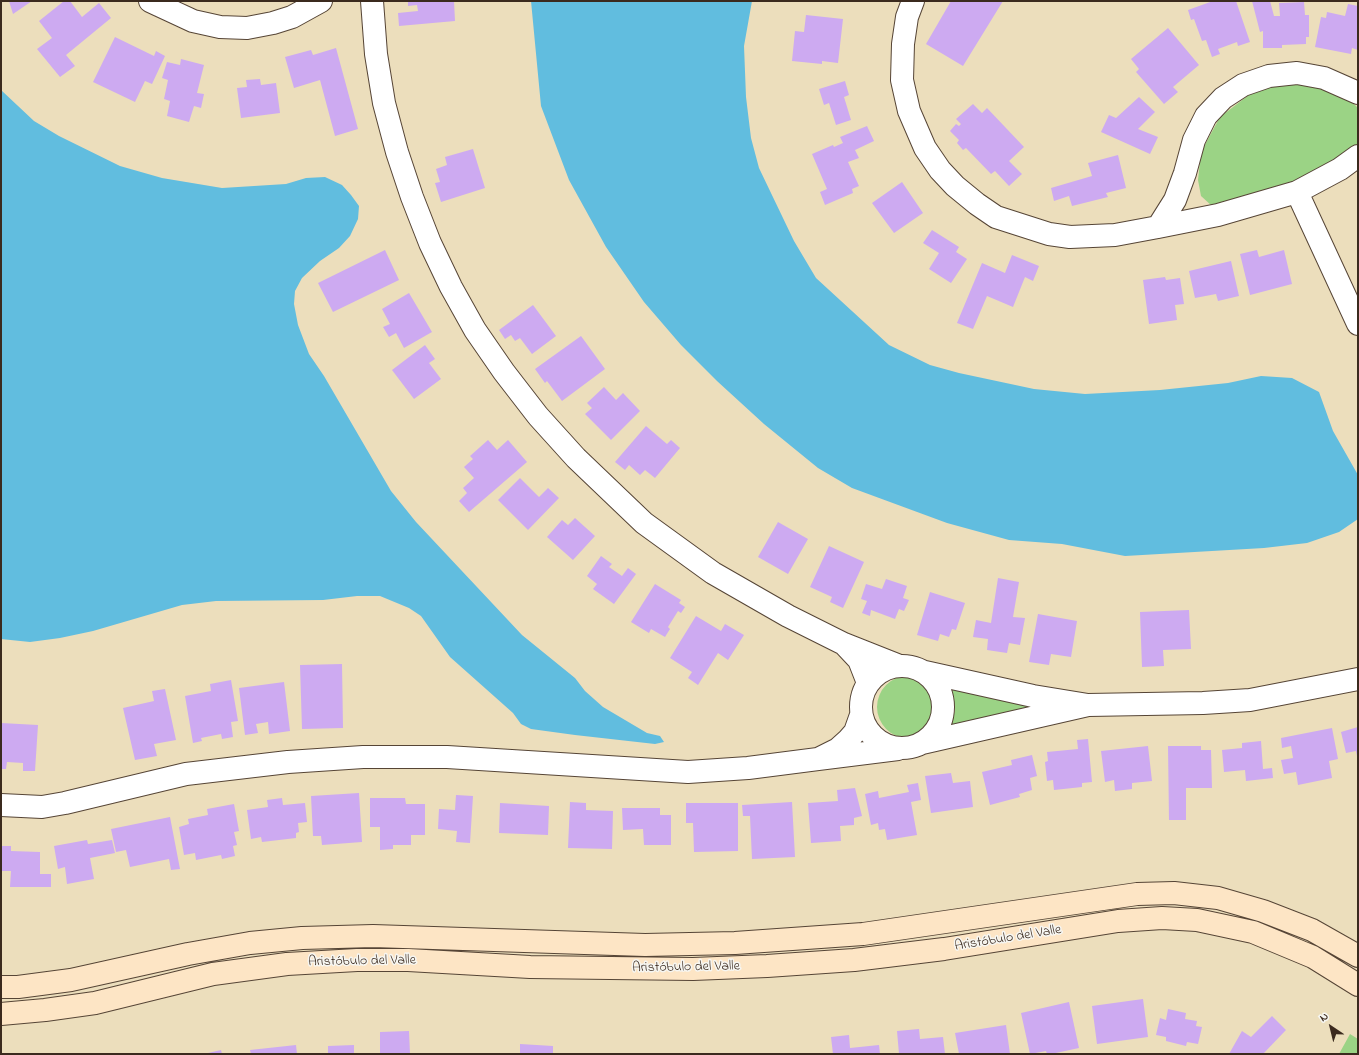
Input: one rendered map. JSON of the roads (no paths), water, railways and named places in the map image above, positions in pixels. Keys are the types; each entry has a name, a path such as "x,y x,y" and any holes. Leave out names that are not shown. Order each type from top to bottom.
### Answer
{"street":[{"path":"150,1 193,21 220,27 247,28 273,23 292,17 321,1"},
{"path":"372,1 376,54 384,103 397,152 412,197 430,243 451,287 475,330 504,372 538,416 576,458 644,523 720,577 788,616 844,644 897,665 912,666 925,672 1033,696 1088,705 1188,704 1250,700 1358,679"},
{"path":"913,1 907,18 903,44 902,80 909,112 925,148 940,170 955,186 996,217 1049,234 1070,237 1115,234 1158,227 1218,215 1296,192 1340,169 1358,156"},
{"path":"1158,227 1175,200 1186,173 1194,140 1206,116 1224,98 1243,85 1269,76 1297,73 1324,78 1358,93"},
{"path":"1296,192 1358,324"},
{"path":"844,644 859,660 868,683"},
{"path":"818,759 838,749 855,732 861,715 863,692 868,683 876,674 886,668 897,665"},
{"path":"861,715 865,726 872,736 881,743 892,747 913,746 933,734 941,722 944,708 942,694 936,682 925,672"},
{"path":"1,805 42,807 65,803 186,774 288,762 363,757 455,757 688,772 748,768 913,746 1088,705"},
{"name":"Aristóbulo del Valle","path":"1,987 18,987 70,980 188,954 250,943 302,938 373,936 646,945 735,944 863,934 1137,894 1174,893 1218,898 1264,911 1312,930 1358,956"},
{"name":"Aristóbulo del Valle","path":"1,1014 95,1003 213,974 287,964 356,960 408,960 530,967 693,969 767,966 854,960 944,949 1118,921 1162,918 1197,920 1253,932 1313,957 1358,984"}],"water":[{"path":"531,1 752,1 744,46 746,97 751,138 759,168 794,241 816,278 889,345 930,365 959,373 1034,389 1085,394 1160,390 1228,383 1261,376 1292,378 1319,392 1333,431 1358,475 1358,519 1339,532 1307,543 1264,548 1125,556 1062,544 1009,540 947,523 852,488 818,468 764,424 717,381 681,345 644,302 606,247 569,180 541,106"},
{"path":"1,90 34,121 59,136 120,166 162,178 222,188 286,184 306,178 325,177 342,185 359,206 358,219 350,236 339,248 320,261 302,278 295,291 294,304 298,325 309,354 324,376 391,491 416,522 522,635 575,678 585,691 603,707 647,733 660,736 664,742 655,744 575,735 531,729 521,724 513,713 450,657 421,616 409,608 380,596 357,596 323,600 216,601 182,605 93,631 60,638 30,642 1,639"}]}
